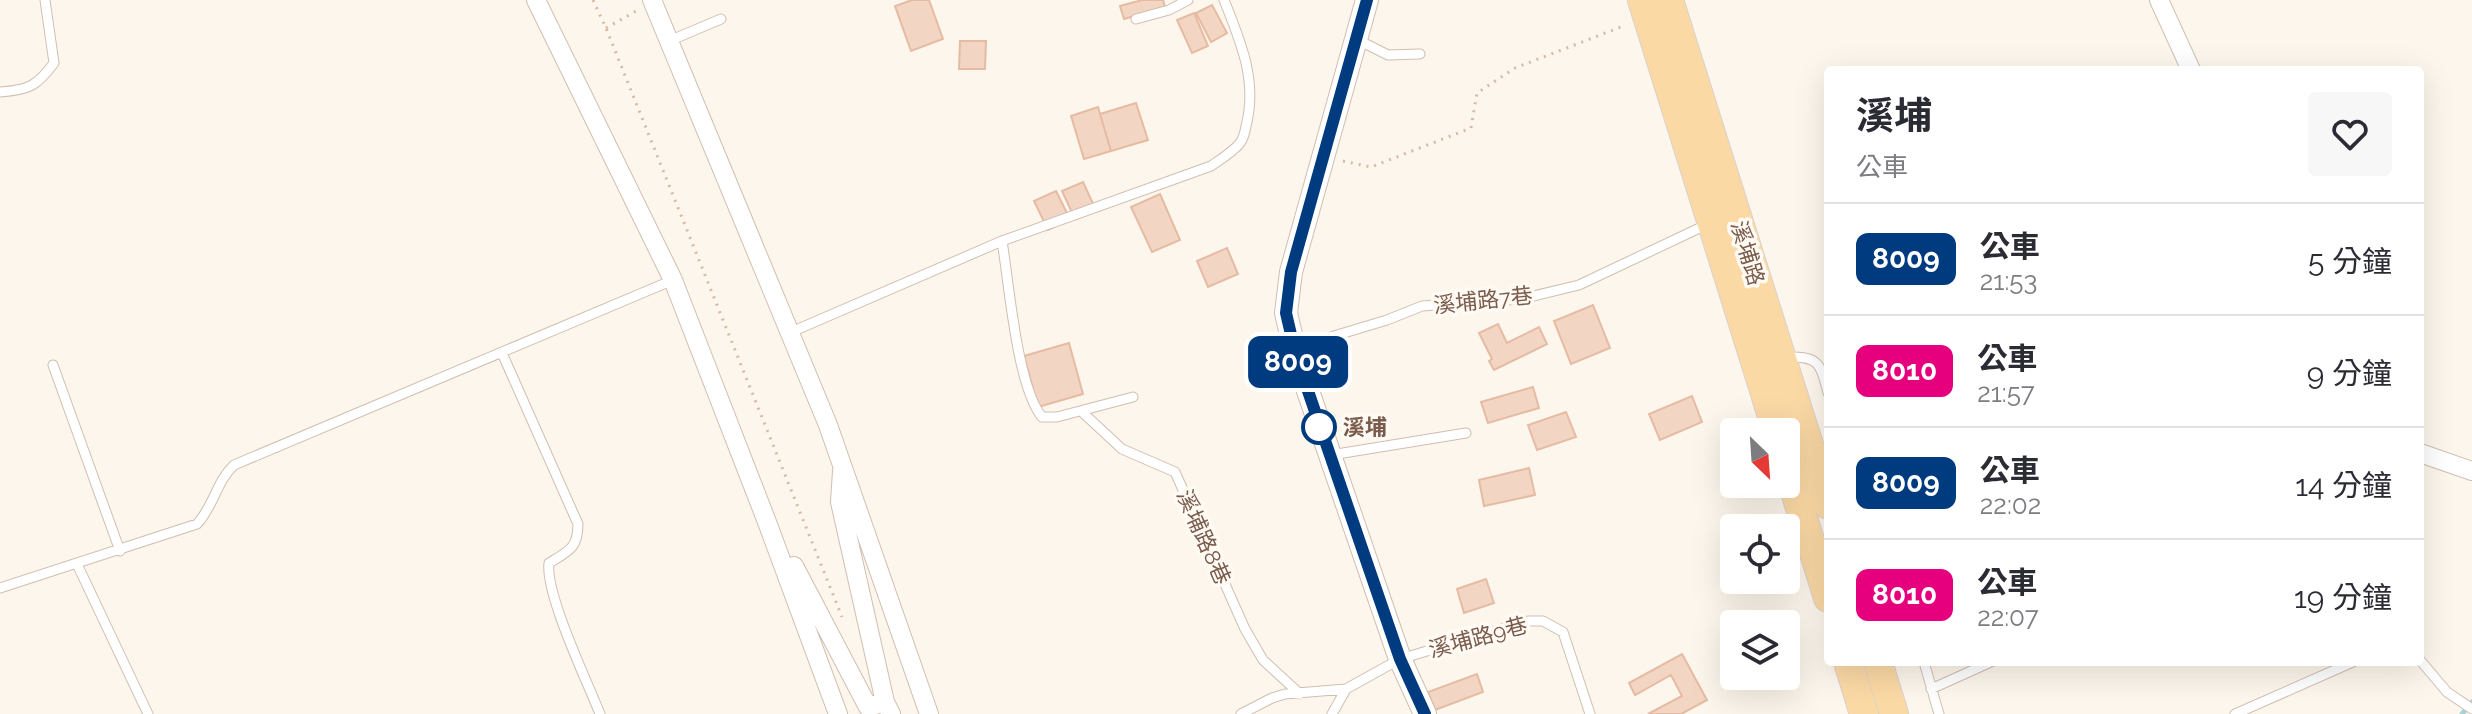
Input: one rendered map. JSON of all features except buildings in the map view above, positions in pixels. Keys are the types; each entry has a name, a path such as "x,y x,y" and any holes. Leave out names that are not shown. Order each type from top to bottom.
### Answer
{"main road":[{"name":"溪埔路","path":"1652,6 1712,222 1773,418"},
{"name":"溪埔路","path":"1652,6 1781,357 1824,492"},
{"path":"1797,498 1824,585"},
{"path":"1849,666 1864,714"},
{"path":"1879,666 1894,714"}],"street":[{"path":"536,0 673,280 838,714"},
{"path":"1367,0 1291,272 1286,313 1294,348 1329,456 1400,659 1425,714"},
{"path":"2159,0 2189,66"},
{"path":"652,1 842,462 929,714"},
{"path":"2424,455 2472,471"},
{"path":"767,522 788,554 868,707 888,708 840,502 842,462"}],"lane":[{"path":"0,92 40,83 54,63 45,0"},
{"path":"1136,19 1169,10 1188,0"},
{"path":"788,333 1002,241 1211,166 1242,141 1249,117 1248,66 1224,0"},
{"path":"669,41 721,19"},
{"path":"1356,39 1388,55 1420,54"},
{"name":"溪埔路7巷","path":"1294,348 1422,306 1521,299 1579,285 1712,222"},
{"path":"1002,241 1021,356 1033,406 1042,417 1057,417 1133,397"},
{"path":"0,588 197,524 208,512 222,477 234,465 673,280"},
{"path":"502,353 578,524 578,538 569,551 549,563 548,573 557,605 600,714"},
{"path":"1781,357 1808,356 1821,367 1824,378"},
{"path":"53,365 120,551"},
{"name":"溪埔路8巷","path":"1081,411 1122,449 1175,472 1245,629 1263,660 1300,694"},
{"path":"1329,456 1466,433"},
{"path":"77,564 148,714"},
{"name":"溪埔路9巷","path":"1346,689 1400,659 1528,621 1543,621 1563,632 1590,714"},
{"path":"2424,665 2447,692 2472,709"},
{"path":"1925,666 1939,714"},
{"path":"1931,689 1982,666"},
{"path":"2235,714 2344,666"},
{"path":"1241,714 1272,698 1346,689"},
{"path":"1332,714 1346,689"}],"path":[{"path":"593,0 843,619"},
{"path":"606,28 652,1"},
{"path":"1324,156 1371,167 1471,128 1477,93 1515,68 1652,6"}],"waterway":[{"path":"2462,714 2472,702"}],"bus line":[{"name":"8009","path":"1367,0 1291,272 1286,313 1296,356 1329,456 1400,659 1425,714"}],"place":[{"name":"溪埔","path":"1319,427"}]}
